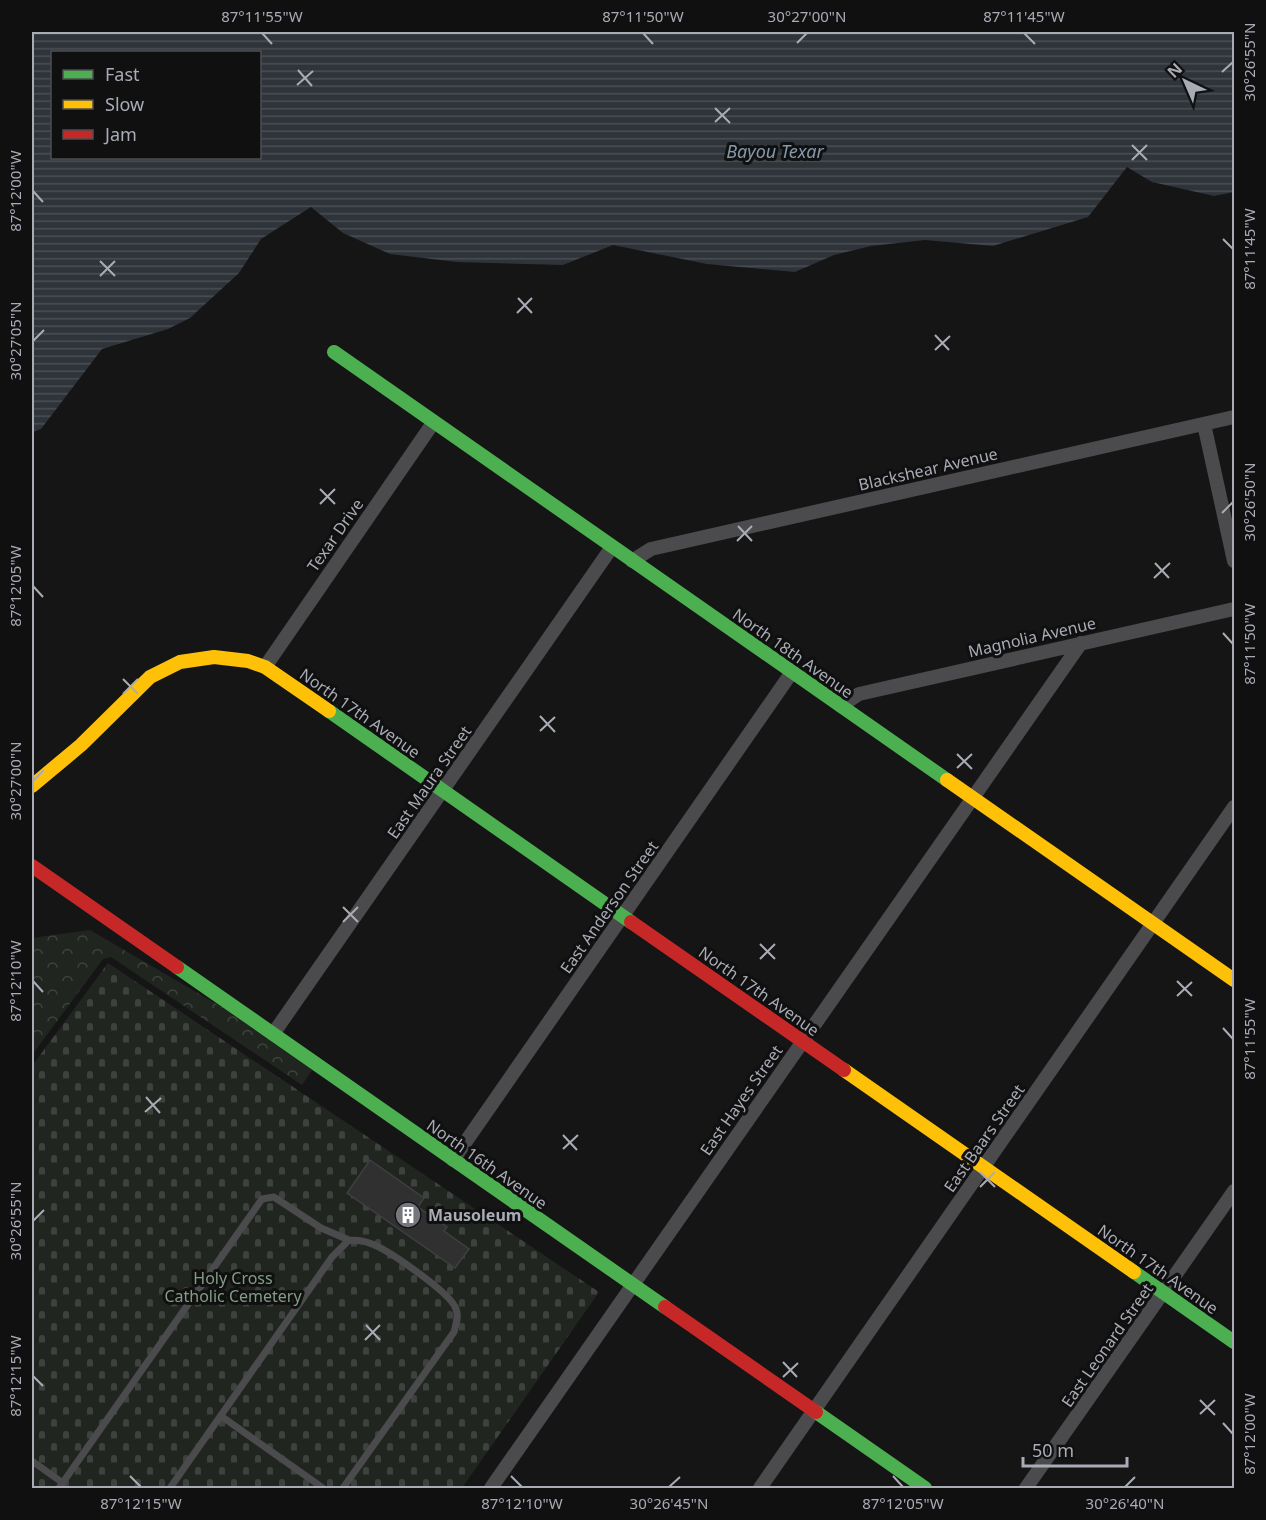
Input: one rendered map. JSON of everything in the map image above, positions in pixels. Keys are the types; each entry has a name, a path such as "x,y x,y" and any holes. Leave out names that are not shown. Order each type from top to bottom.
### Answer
{"street":[{"name":"North 18th Avenue","path":"334,352 1234,980"},
{"name":"Blackshear Avenue","path":"633,561 651,549 1234,417"},
{"name":"Texar Drive","path":"265,667 433,423"},
{"path":"1204,424 1234,561"},
{"name":"East Maura Street","path":"273,1034 612,547"},
{"name":"Magnolia Avenue","path":"841,706 859,694 1234,609"},
{"name":"East Hayes Street","path":"491,1488 1081,643"},
{"name":"North 17th Avenue","path":"32,786 86,741 136,687 167,667 186,660 219,656 239,658 265,667 1234,1342"},
{"name":"East Anderson Street","path":"453,1160 792,672"},
{"name":"East Baars Street","path":"760,1488 1234,807"},
{"name":"North 16th Avenue","path":"32,866 924,1488"},
{"name":"East Leonard Street","path":"1026,1488 1234,1191"}],"lane":[{"path":"32,1461 61,1486 262,1199 274,1197 321,1228 349,1240 374,1244 444,1294 456,1308 457,1316 453,1332 343,1488"},
{"path":"170,1488 332,1257 349,1240"},
{"path":"221,1416 323,1488"}],"green space":[{"path":"90,930 220,1006 312,1070 302,1085 111,957 103,959 32,1055 32,938"},
{"name":"Holy Cross Catholic Cemetery","path":"108,963 599,1292 462,1488 32,1488 32,1066"}],"water":[{"name":"Bayou Texar","path":"32,32 1234,32 1234,192 1214,196 1152,182 1127,167 1088,217 993,246 925,240 871,246 834,255 795,272 707,264 613,245 563,265 457,262 390,254 343,233 311,207 261,239 239,273 190,318 168,329 102,349 41,429 32,432"}],"building":[{"name":"Mausoleum","path":"370,1160 424,1198 418,1207 447,1227 444,1231 469,1249 455,1268 347,1193"}],"traffic: fast":[{"path":"334,352 947,780"},
{"path":"329,711 631,922"},
{"path":"177,967 665,1307"},
{"path":"1134,1272 1234,1342"},
{"path":"816,1412 925,1488"}],"traffic: slow":[{"path":"32,786 81,745 150,677 180,662 214,657 248,661 265,667 329,711"},
{"path":"947,780 1234,980"},
{"path":"844,1070 1134,1272"}],"traffic: jam":[{"path":"32,866 177,967"},
{"path":"631,922 844,1070"},
{"path":"665,1307 816,1412"}],"place":[{"name":"Mausoleum","path":"408,1215"}]}
